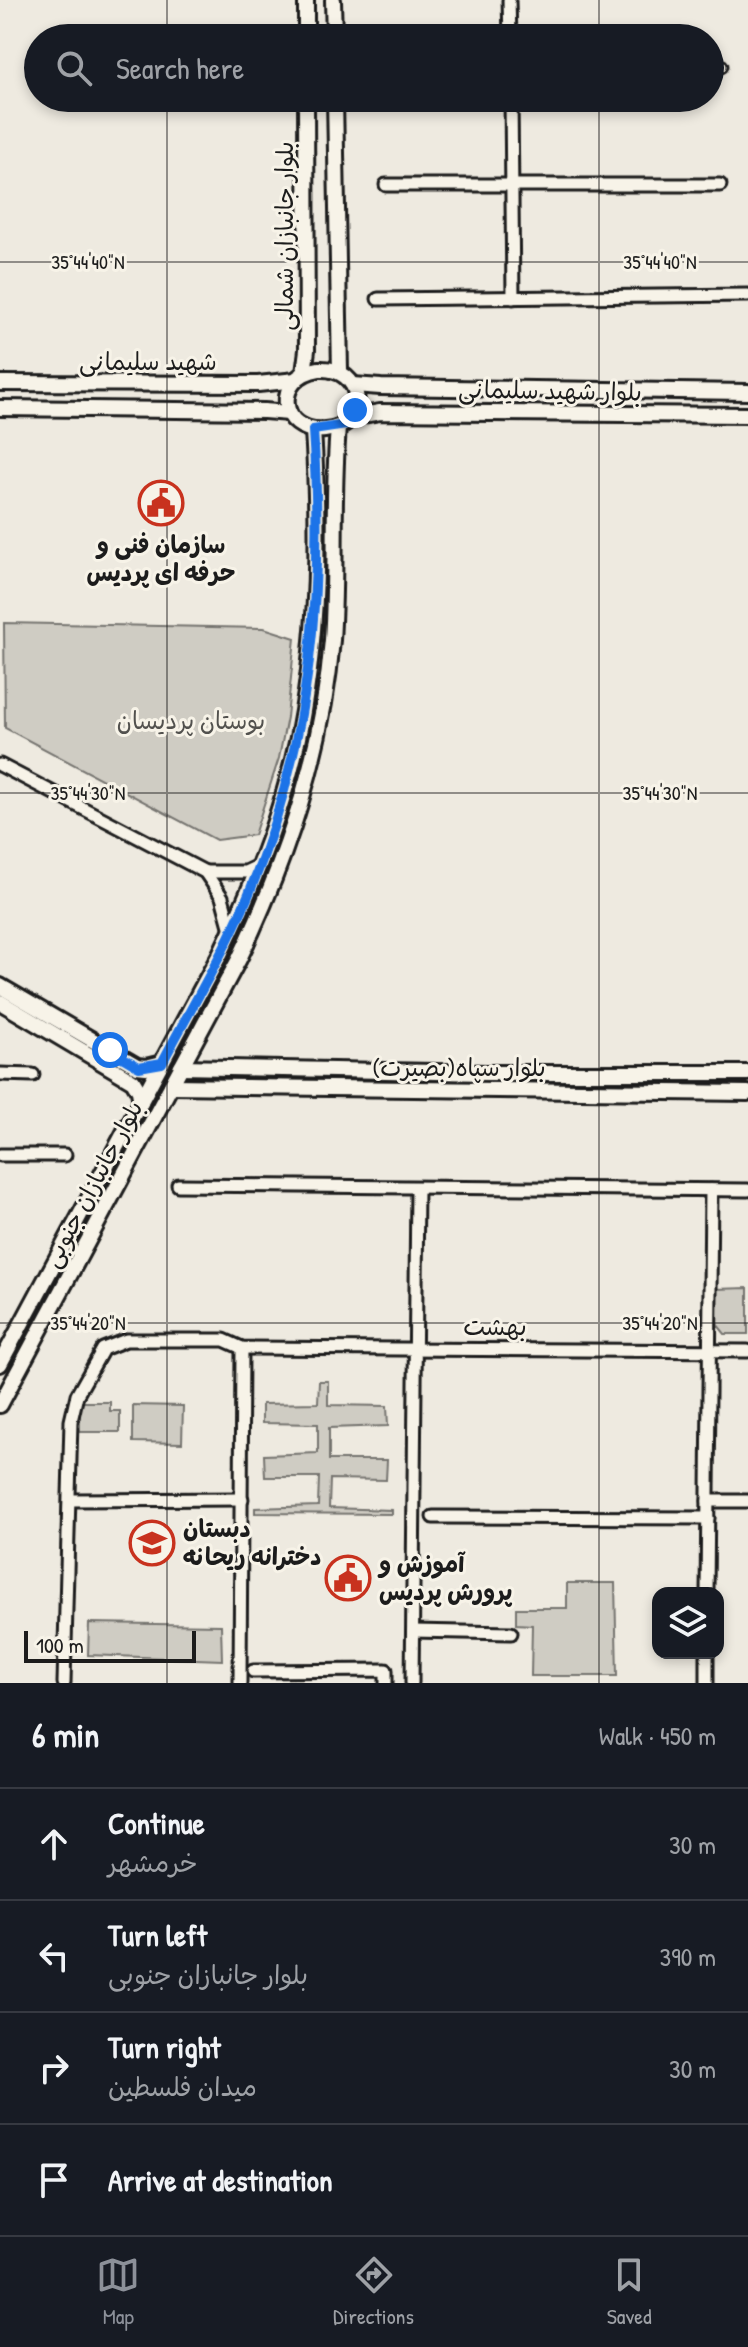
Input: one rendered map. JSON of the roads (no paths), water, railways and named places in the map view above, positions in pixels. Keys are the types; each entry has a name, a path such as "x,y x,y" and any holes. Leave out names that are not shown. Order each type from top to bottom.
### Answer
{"main road":[{"path":"306,0 306,24"},
{"path":"333,0 334,24"},
{"name":"بلوار جانبازان شمالی","path":"300,376 307,350 306,112"},
{"name":"بلوار جانبازان شمالی","path":"335,112 337,354 340,372"},
{"path":"325,369 340,372 353,385 356,405 346,425 313,430 300,425 289,413 287,397 291,385 300,376 325,369"},
{"name":"شهید سلیمانی","path":"0,383 258,384 300,376"},
{"name":"بلوار شهید سلیمانی","path":"353,385 748,392"},
{"name":"شهید سلیمانی","path":"0,408 289,413"},
{"name":"بلوار شهید سلیمانی","path":"352,417 380,412 748,415"},
{"name":"بلوار جانبازان جنوبی","path":"0,1405 265,906 286,849 322,716 332,642 338,428"},
{"name":"بلوار جانبازان جنوبی","path":"0,1364 232,931 260,864 288,779 303,713 313,640 316,567 313,430"},
{"path":"0,986 139,1067 162,1063"},
{"path":"0,1002 133,1081 140,1093 141,1103"},
{"path":"133,1081 139,1079 139,1067"},
{"name":"بلوار سپاه(بصیرت)","path":"181,1067 487,1073 748,1073"},
{"name":"بلوار سپاه(بصیرت)","path":"171,1086 748,1093"}],"street":[{"path":"509,0 510,24"},
{"path":"511,112 513,298"},
{"path":"386,185 720,185"},
{"path":"378,299 748,295"},
{"path":"0,765 205,872 245,872 260,864"},
{"path":"205,872 222,897 232,931"},
{"path":"487,1073 487,1090"},
{"path":"0,1074 33,1075"},
{"path":"0,1155 65,1155"},
{"path":"178,1185 748,1190"},
{"path":"412,1683 417,1188"},
{"path":"707,1587 711,1190"},
{"name":"بهشت","path":"64,1683 73,1407 103,1349 126,1340 224,1340 242,1348 748,1351"},
{"path":"240,1683 242,1348"},
{"path":"71,1500 242,1499"},
{"path":"708,1501 748,1501"},
{"path":"433,1517 708,1518"},
{"path":"413,1631 511,1633"},
{"path":"707,1659 707,1683"},
{"path":"253,1671 386,1670 386,1683"}],"place":[{"name":"سازمان فنی و حرفه ای پردیس","path":"161,503"},
{"name":"دبستان دخترانه ریحانه","path":"152,1543"},
{"name":"آموزش و پرورش پردیس","path":"348,1578"}],"park label":[{"name":"بوستان پردیسان","path":"191,721"}]}
